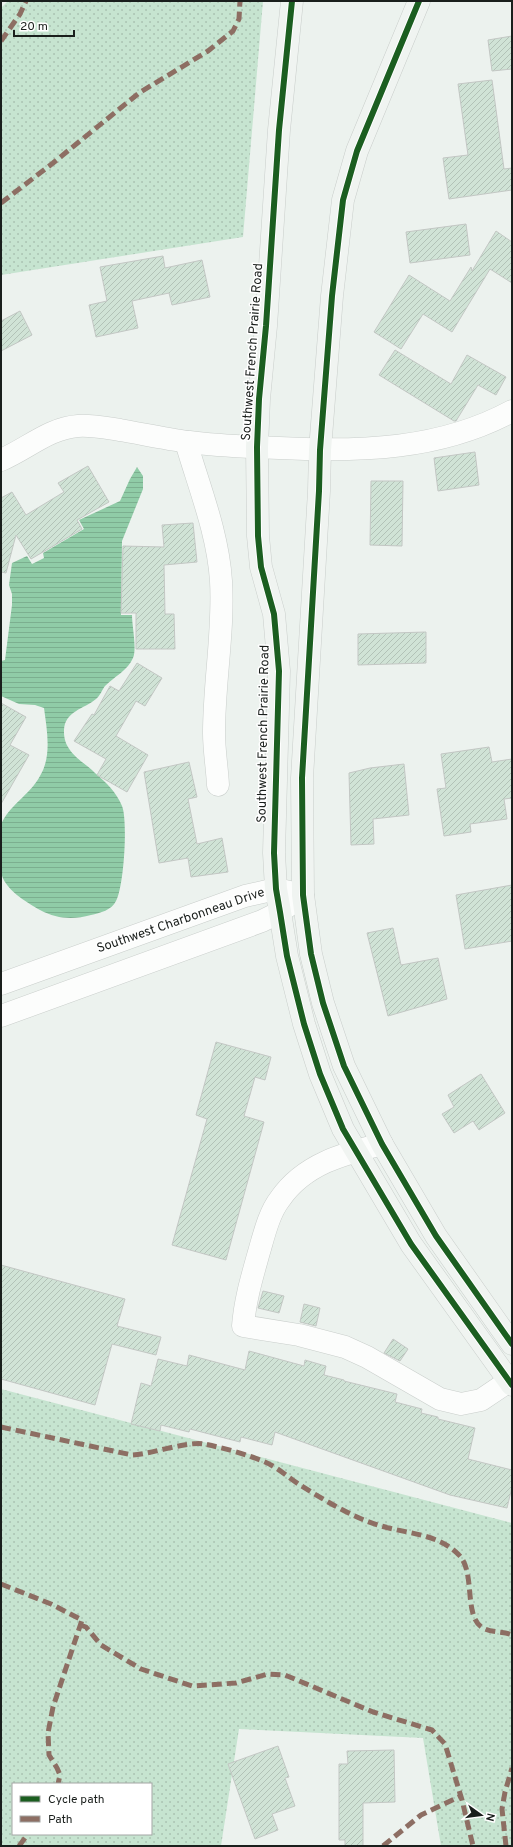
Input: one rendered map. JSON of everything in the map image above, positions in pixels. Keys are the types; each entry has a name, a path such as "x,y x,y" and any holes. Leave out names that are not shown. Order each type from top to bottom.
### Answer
{"street":[{"name":"Southwest French Prairie Road","path":"292,1 278,138 259,399 258,447 258,536 261,567 274,614 279,672 274,853 276,889 287,956 304,1024 320,1074 343,1129 411,1244 511,1382"},
{"path":"419,1 357,151 343,200 332,296 320,450 319,491 302,778 303,895 311,954 323,1003 344,1066 382,1144 436,1236 512,1344"},
{"path":"1,460 57,430 78,426 100,427 186,442 320,450 375,449 419,443 462,433 512,411"},
{"path":"186,442 212,526 221,580 221,632 214,734 218,785"},
{"name":"Southwest Charbonneau Drive","path":"1,984 245,896 276,889 303,895"},
{"name":"Southwest Charbonneau Drive","path":"1,1016 262,921 280,912 303,895"},
{"path":"382,1144 336,1156 318,1164 299,1178 279,1200 266,1231 249,1286 244,1304 243,1326 299,1335 345,1347 367,1357 440,1399 461,1404 481,1400 511,1382"}],"shaded area":[{"path":"8,1 263,1 243,237 1,275 1,8"},
{"path":"137,467 143,476 143,489 122,541 121,615 132,615 134,643 133,658 128,666 105,686 97,698 71,714 65,724 64,730 65,738 70,750 107,784 114,792 122,806 125,825 125,839 121,882 116,901 109,909 84,917 65,918 46,913 28,903 6,884 1,872 1,825 4,818 14,806 36,783 44,768 48,743 44,708 35,705 19,704 1,696 1,661 5,660 12,605 12,594 9,585 12,563 27,556 32,564 44,558 43,553 84,529 79,520 120,501"},
{"path":"1,1389 512,1523 512,1846 441,1846 423,1738 239,1729 221,1846 1,1846"}],"building":[{"path":"512,36 512,69 492,71 488,40"},
{"path":"492,80 504,169 512,168 512,190 449,199 443,158 468,155 458,84"},
{"path":"466,224 470,255 410,263 406,232"},
{"path":"496,231 512,242 512,283 490,269 452,332 423,314 401,349 374,332 409,275 450,301 471,267 472,271"},
{"path":"163,256 165,268 202,260 210,297 172,305 169,293 132,301 138,328 96,337 89,305 107,301 100,267"},
{"path":"20,311 32,335 1,351 1,321"},
{"path":"395,350 451,384 467,355 506,377 496,395 478,385 456,421 454,421 379,375"},
{"path":"475,452 479,485 438,491 434,458"},
{"path":"88,466 109,502 77,520 82,529 31,559 16,535 6,573 1,572 1,498 12,492 26,515 64,492 58,483"},
{"path":"371,481 403,481 402,546 370,545"},
{"path":"193,523 197,562 164,565 165,614 174,614 175,649 136,649 136,613 121,613 123,546 164,547 162,525"},
{"path":"426,632 426,663 358,665 358,634"},
{"path":"137,663 162,678 145,706 136,701 116,736 148,755 127,792 97,775 106,759 74,741 92,714 94,715 110,686 119,691"},
{"path":"1,703 26,717 10,745 29,755 1,804"},
{"path":"489,747 492,762 512,759 512,798 504,799 507,819 470,824 471,832 444,836 437,789 446,788 441,754"},
{"path":"189,762 197,797 188,799 197,844 222,838 228,872 191,877 188,858 159,863 144,772"},
{"path":"404,764 409,815 373,819 374,844 351,845 349,773 370,768"},
{"path":"512,885 512,941 465,949 456,895"},
{"path":"393,928 401,965 438,958 447,999 388,1016 367,933"},
{"path":"216,1042 271,1057 265,1080 255,1077 244,1116 264,1122 226,1260 172,1245 207,1119 196,1115"},
{"path":"481,1074 505,1113 479,1130 473,1121 454,1133 442,1114 454,1107 448,1095"},
{"path":"1,1265 125,1299 117,1326 161,1337 156,1355 112,1344 95,1405 1,1379"},
{"path":"263,1291 284,1296 279,1313 258,1308"},
{"path":"304,1304 320,1308 316,1326 300,1322"},
{"path":"393,1339 408,1349 400,1361 384,1353"},
{"path":"249,1351 304,1366 305,1360 326,1366 324,1375 397,1394 395,1402 422,1409 421,1413 438,1417 438,1419 475,1428 468,1459 512,1470 512,1487 507,1508 450,1495 275,1432 272,1445 241,1437 240,1442 190,1429 189,1432 161,1425 160,1431 131,1424 141,1383 151,1386 158,1359 187,1366 189,1355 245,1370"},
{"path":"278,1746 289,1777 285,1778 295,1806 272,1814 278,1830 255,1839 228,1764"},
{"path":"394,1750 395,1802 363,1803 363,1846 345,1846 345,1840 339,1840 339,1764 348,1764 347,1751"}],"marked path":[{"path":"1,41 20,14 26,1"},
{"path":"1,203 139,93 208,51 233,31 239,19 240,1"},
{"path":"1,1427 132,1455 188,1444 204,1444 227,1449 265,1462 338,1508 368,1522 432,1538 451,1548 459,1555 464,1563 469,1583 471,1605 477,1622 486,1630 512,1635"},
{"path":"1,1584 51,1604 82,1620 53,1707 48,1733 49,1755 60,1775 58,1783"},
{"path":"80,1625 86,1627 101,1645 141,1669 192,1686 236,1683 268,1674 285,1675 373,1712 432,1730 445,1744 462,1800 473,1846"},
{"path":"506,1846 502,1809 512,1768"},
{"path":"383,1846 421,1815 461,1796"},
{"path":"19,1846 27,1835"}],"cycle path":[{"path":"292,1 279,130 266,326 259,399 257,447 258,536 261,567 274,614 279,671 274,853 276,889 287,956 304,1024 320,1074 343,1129 411,1244 512,1385"},
{"path":"419,1 357,151 343,200 332,296 320,450 319,491 302,778 303,895 311,954 323,1003 344,1066 382,1144 436,1236 512,1344"}]}
